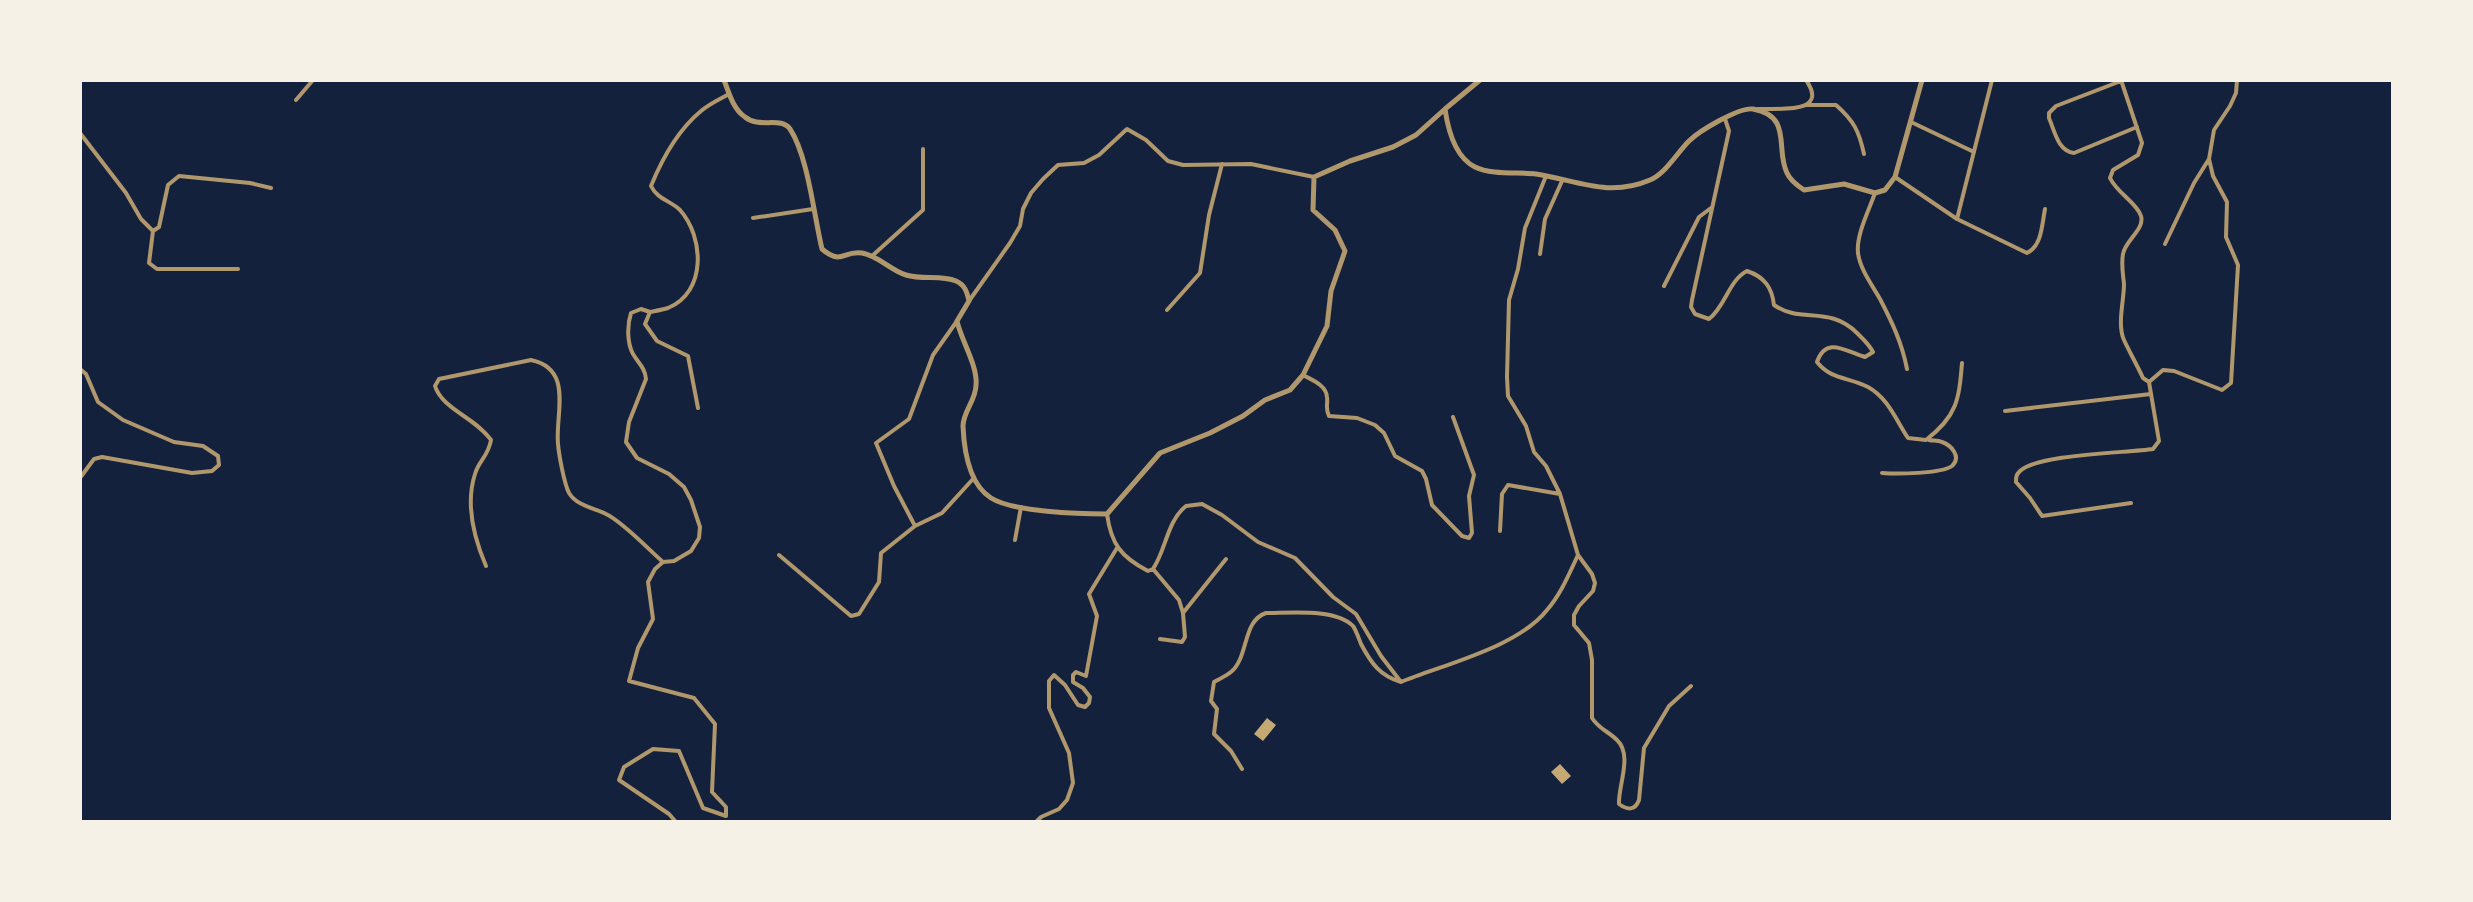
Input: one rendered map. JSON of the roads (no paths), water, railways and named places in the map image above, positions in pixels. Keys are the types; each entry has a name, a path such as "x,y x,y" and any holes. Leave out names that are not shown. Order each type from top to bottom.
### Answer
{"street":[{"path":"296,100 313,80"},
{"path":"724,80 735,105 745,118 761,124 780,122 789,127 802,158 822,249 840,259 857,252 872,256 907,276 959,282 965,288 969,301"},
{"path":"915,526 876,443 909,419 933,355 1015,234 1031,193 1058,165 1084,163 1099,155 1127,129 1146,140 1168,161 1183,165 1251,164 1314,177 1416,135 1480,80"},
{"path":"1806,80 1811,99 1808,105"},
{"path":"1752,109 1767,114 1781,127 1786,172 1796,185 1804,190 1844,184 1875,193 1885,190 1895,177 1922,80"},
{"path":"1957,219 1992,80"},
{"path":"2131,503 2042,516 2016,482 2016,477 2023,468 2062,457 2153,449 2159,441 2149,382 2143,378 2121,330 2122,255 2126,243 2141,224 2141,217 2110,178 2113,170 2138,155 2142,143 2137,127 2121,80 2056,106 2049,113 2060,146 2074,153 2137,127"},
{"path":"2165,244 2209,159 2214,130 2236,93 2237,80"},
{"path":"676,822 619,780 624,767 653,749 679,751 703,808 726,816 726,807 712,792 715,724 694,698 629,681 638,648 653,619 648,582 663,562 674,561 691,551 699,538 700,527 684,487 669,474 637,458 626,442 629,422 646,379 646,373 631,351 628,323 631,313 641,309 650,312 670,307 684,296 693,282 700,261 694,234 679,209 654,193 651,186 681,133 702,110 729,94"},
{"path":"1445,109 1447,126 1457,150 1475,167 1546,176 1588,187 1610,188 1653,179 1692,138 1742,110 1836,105 1853,121 1864,154"},
{"path":"1725,119 1729,131 1691,307 1695,314 1709,319 1742,272 1752,272 1773,292 1774,305 1778,309 1796,314 1829,316 1850,327 1873,352 1870,356 1836,346 1827,348 1819,354 1817,362 1824,371 1870,388 1892,409 1908,438 1942,442 1952,447 1956,456 1951,467 1882,473"},
{"path":"1911,122 1974,152"},
{"path":"80,133 126,193 141,219 153,231"},
{"path":"872,256 923,210 923,149"},
{"path":"2149,382 2163,370 2174,371 2222,390 2231,383 2238,265 2226,237 2227,202 2213,176 2209,159"},
{"path":"1167,310 1200,273 1209,215 1222,164"},
{"path":"238,269 157,269 149,263 153,231 159,227 168,185 179,176 271,188"},
{"path":"1546,176 1525,228 1509,300 1508,396 1526,426 1534,452 1546,466 1560,494 1578,555 1595,583 1593,591 1574,615 1574,625 1589,643 1594,675 1592,718 1596,725 1619,741 1623,751 1619,804 1631,809 1637,806 1644,748 1669,706 1691,686"},
{"path":"1314,177 1313,210 1335,230 1345,251 1331,291 1327,326 1303,375 1290,390 1265,400 1243,416 1160,453 1107,514 1109,529 1117,548 1148,571 1153,569 1180,511 1193,504 1202,504 1258,542 1295,558 1333,597 1356,614 1401,682"},
{"path":"1895,177 1957,219 2027,253 2037,245 2045,209"},
{"path":"1540,254 1545,219 1562,181"},
{"path":"1875,193 1858,254 1897,332 1907,369"},
{"path":"1664,286 1699,217 1713,207"},
{"path":"753,218 813,209"},
{"path":"650,312 645,324 657,341 688,356 698,408"},
{"path":"957,321 977,383 963,422 973,479 991,499 1021,507 1070,514 1107,514"},
{"path":"486,566 476,543 470,499 476,470 488,455 491,440 483,429 448,404 437,393 435,386 439,379 531,360 548,366 556,376 560,412 557,443 570,493 584,506 608,515 663,562"},
{"path":"1926,440 1940,430 1954,413 1960,393 1962,363"},
{"path":"80,369 86,374 98,402 123,420 174,442 203,446 218,456 219,465 212,471 192,473 102,457 94,459 80,478"},
{"path":"1303,375 1324,388 1329,416 1357,418 1375,425 1384,433 1395,456 1422,471 1432,505 1462,536 1469,538 1472,533 1469,496 1474,475 1453,417"},
{"path":"2005,411 2151,394"},
{"path":"779,555 851,616 859,614 879,582 881,553 915,526 942,513 973,479"},
{"path":"1500,531 1502,494 1508,485 1560,494"},
{"path":"1015,540 1021,507"},
{"path":"1036,822 1059,809 1067,800 1073,783 1069,753 1049,708 1049,681 1054,675 1078,705 1085,707 1089,703 1090,697 1073,682 1073,675 1076,672 1086,676 1097,616 1089,594 1117,548"},
{"path":"1242,769 1231,751 1214,734 1217,709 1211,701 1214,682 1233,671 1258,616 1266,613 1329,614 1352,626 1378,670 1387,678 1401,682 1485,652 1530,625 1546,613 1578,555"},
{"path":"1183,613 1226,559"},
{"path":"1153,569 1179,600 1183,613 1185,637 1182,642 1160,639"}]}
